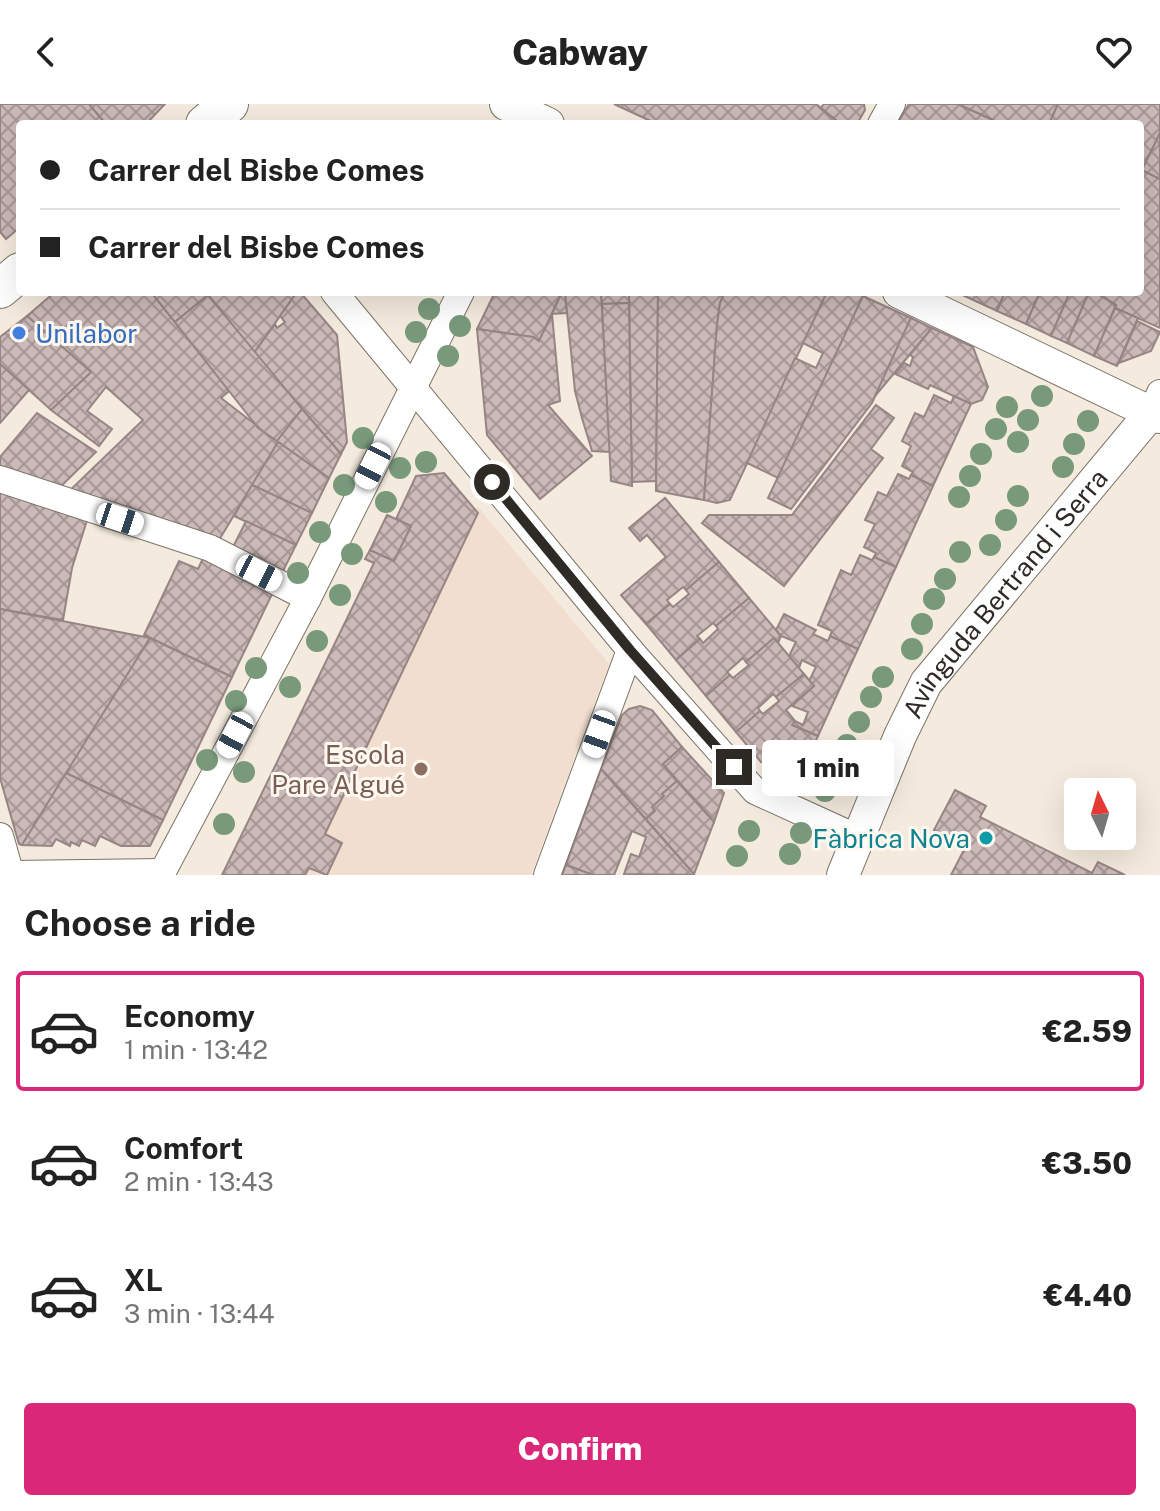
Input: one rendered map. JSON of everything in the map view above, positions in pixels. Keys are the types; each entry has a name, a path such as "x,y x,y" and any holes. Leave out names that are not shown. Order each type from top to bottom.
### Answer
{"main road":[{"path":"0,289 16,275"}],"street":[{"path":"506,104 538,120"},
{"path":"337,296 630,650 755,791 858,838"},
{"path":"0,836 11,874 161,874 308,598 459,296"},
{"path":"908,296 1157,407"},
{"name":"Avinguda Bertrand i Serra","path":"843,875 900,736 926,683 1157,407"},
{"path":"0,479 210,548 308,598"},
{"path":"547,875 630,650"}],"shaded area":[{"name":"Escola Pare Algué","path":"444,473 475,509 478,507 609,664 531,875 222,875 374,564 365,559 370,550 393,561 396,519 416,476"}],"building":[{"path":"0,104 89,104 103,120 16,120 16,230 6,239 0,232"},
{"path":"89,104 165,104 150,120 103,120"},
{"path":"614,104 816,104 836,120 648,120"},
{"path":"824,104 864,104 865,110 859,120 836,120 821,108"},
{"path":"909,104 958,104 993,120 899,120"},
{"path":"958,104 1058,104 1051,120 993,120"},
{"path":"1058,104 1160,104 1160,133 1144,166 1144,120 1051,120"},
{"path":"1160,133 1160,179 1144,171"},
{"path":"1144,171 1160,179 1160,328 1115,308 1116,305 1101,296 1144,296"},
{"path":"50,296 154,296 229,391 221,398 278,442 216,545 65,495 143,420 106,387 87,411 112,429 99,446 51,410 91,372 27,316"},
{"path":"154,296 207,296 175,322"},
{"path":"209,296 294,296 254,353"},
{"path":"209,296 302,409 277,441 258,428 175,322"},
{"path":"294,296 303,296 337,335 347,442 341,454 254,353 275,324 277,328 285,322 280,316"},
{"path":"493,296 560,296 539,341 533,337 477,329"},
{"path":"560,296 565,296 567,313 552,314"},
{"path":"565,296 601,296 610,452 592,451 575,391"},
{"path":"601,296 629,296 629,303 602,304"},
{"path":"629,296 658,296 656,481 632,482"},
{"path":"658,296 723,296 717,325 704,500 656,491"},
{"path":"723,296 825,296 730,500 717,503 704,500 720,303"},
{"path":"825,296 863,296 778,478 747,463 795,358 816,368 823,353 803,343"},
{"path":"863,296 911,318 872,403 791,509 768,498"},
{"path":"965,296 1003,296 997,311"},
{"path":"1003,296 1038,296 1026,324 997,311"},
{"path":"1038,296 1068,296 1051,336 1026,324"},
{"path":"1068,296 1087,296 1067,343 1051,336"},
{"path":"1087,296 1101,296 1116,305 1094,356 1067,343"},
{"path":"629,303 632,486 611,481 602,304"},
{"path":"1115,308 1138,318 1117,366 1094,356"},
{"path":"552,314 560,401 548,405 592,456 540,499 487,435 477,329 533,337 539,341"},
{"path":"27,316 91,372 51,410 0,364 0,337"},
{"path":"911,318 932,328 875,396 903,335"},
{"path":"1137,321 1160,332 1151,351 1119,363"},
{"path":"932,328 973,347 988,387 982,400 971,404 930,385 928,389 895,374 904,363 910,366 913,357 910,355"},
{"path":"0,364 29,390 0,423"},
{"path":"934,395 951,403 954,396 971,404 933,486 911,475 913,472 902,466 911,446 902,441 915,413 924,417"},
{"path":"876,405 894,418 871,449 883,458 784,586 702,523 709,515 792,515"},
{"path":"302,409 341,454 329,478 277,441"},
{"path":"37,413 96,452 55,492 0,473 0,457"},
{"path":"278,442 329,478 312,513 252,485"},
{"path":"444,473 478,513 325,834 342,843 327,875 309,868 305,875 222,875 374,563 365,559 370,550 394,561 411,526 396,519 416,476"},
{"path":"898,474 909,479 911,475 933,486 896,567 874,557 876,553 864,547 875,524 865,520 878,492 887,496"},
{"path":"0,484 89,514 72,568 63,620 0,609"},
{"path":"252,485 312,513 296,545 234,516"},
{"path":"665,498 719,562 686,590 683,587 667,600 670,604 646,624 621,595 666,557 647,535 640,541 629,528"},
{"path":"387,515 411,526 394,561 370,550"},
{"path":"246,521 296,545 280,577 230,553"},
{"path":"860,555 872,560 874,557 896,567 858,649 830,636 832,631 818,625 841,570 851,575"},
{"path":"204,556 275,588 232,677 144,635 179,561 198,569"},
{"path":"719,562 749,598 716,626 713,623 697,636 700,639 676,660 646,624 670,604 673,607 689,594 686,590"},
{"path":"749,598 781,636 778,643 774,638 746,662 743,658 727,672 730,675 706,696 676,660 700,639 703,643 718,629 716,626"},
{"path":"0,609 150,638 22,845 19,844 0,778"},
{"path":"784,614 816,630 813,634 828,641 830,636 858,649 818,736 792,725 795,721 803,725 808,712 792,706 814,686 809,681 816,667 802,660 799,668 789,656 796,642 781,636 776,630"},
{"path":"150,638 232,677 163,820 66,773"},
{"path":"774,638 804,674 776,697 773,694 758,708 760,711 736,732 706,696 730,675 733,678 749,665 746,662"},
{"path":"804,674 814,686 786,710 795,721 792,725 818,736 798,779 761,762 736,732 760,711 763,714 779,701 776,697"},
{"path":"640,706 652,710 682,747 663,764 677,781 662,794 664,796 652,807 655,811 646,819 601,769 622,715"},
{"path":"682,747 724,793 714,822 663,764"},
{"path":"601,769 693,875 624,874 631,854 639,857 646,837 632,831 614,875 593,875 566,865"},
{"path":"66,773 163,820 150,846 121,846 100,836 95,846 82,840 79,846 71,842 70,846 56,839 52,846 22,845"},
{"path":"677,781 714,822 694,874 646,819 655,811 652,807 664,796 662,794"},
{"name":"Fàbrica Nova","path":"955,790 986,806 980,817 1092,873 1098,862 1125,875 951,875 966,846 934,830"},
{"path":"566,865 593,875 562,875"}],"place":[{"name":"Unilabor","path":"19,333"},
{"name":"Escola Pare Algué","path":"421,769"},
{"name":"Fàbrica Nova","path":"986,838"}],"route":[{"path":"492,482 630,650 734,767"}]}
